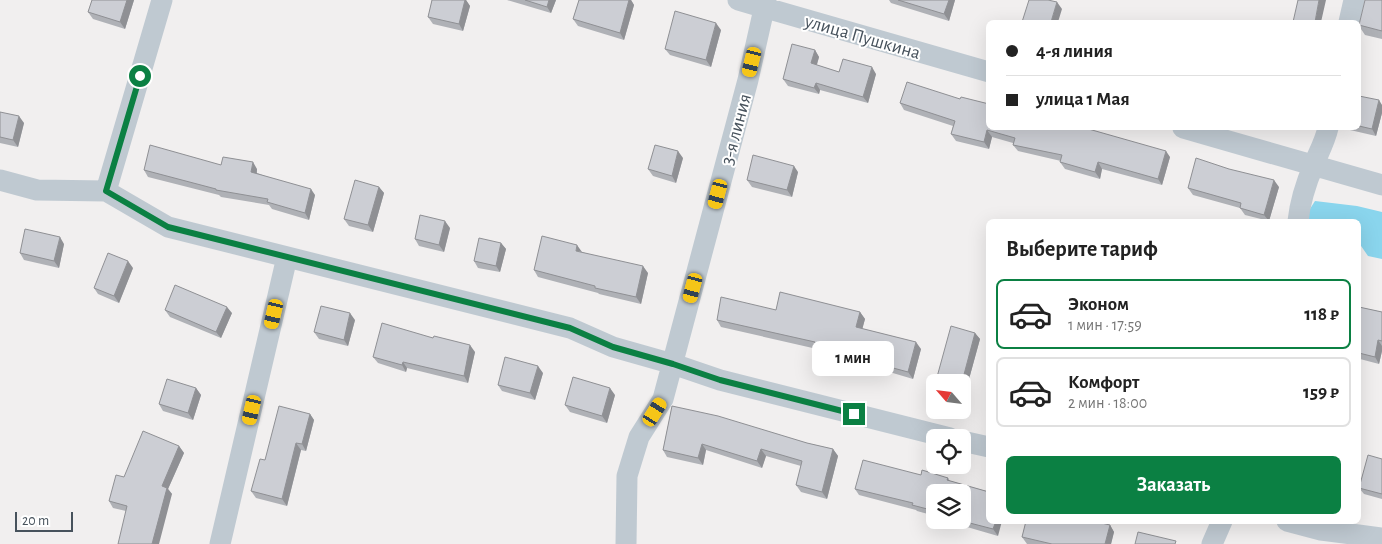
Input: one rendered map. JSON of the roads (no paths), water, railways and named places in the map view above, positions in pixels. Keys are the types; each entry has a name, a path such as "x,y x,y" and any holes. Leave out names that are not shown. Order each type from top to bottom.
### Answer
{"street":[{"path":"106,191 162,0"},
{"name":"улица Пушкина","path":"738,0 765,4 986,71"},
{"path":"1349,20 1354,0"},
{"name":"3-я линия","path":"626,544 627,476 639,438 664,398 743,99 765,4"},
{"path":"1190,130 1382,185"},
{"path":"1298,219 1299,205 1327,130"},
{"path":"0,180 37,190 106,191 168,227 570,328 613,347 720,380 926,432"},
{"path":"220,544 287,257"},
{"path":"971,442 986,446"},
{"path":"1212,544 1221,524"},
{"path":"1298,524 1321,530 1382,538"}],"water":[{"path":"1315,201 1357,206 1382,212 1382,259 1368,256 1361,246 1361,219 1309,219 1308,212"}]}
